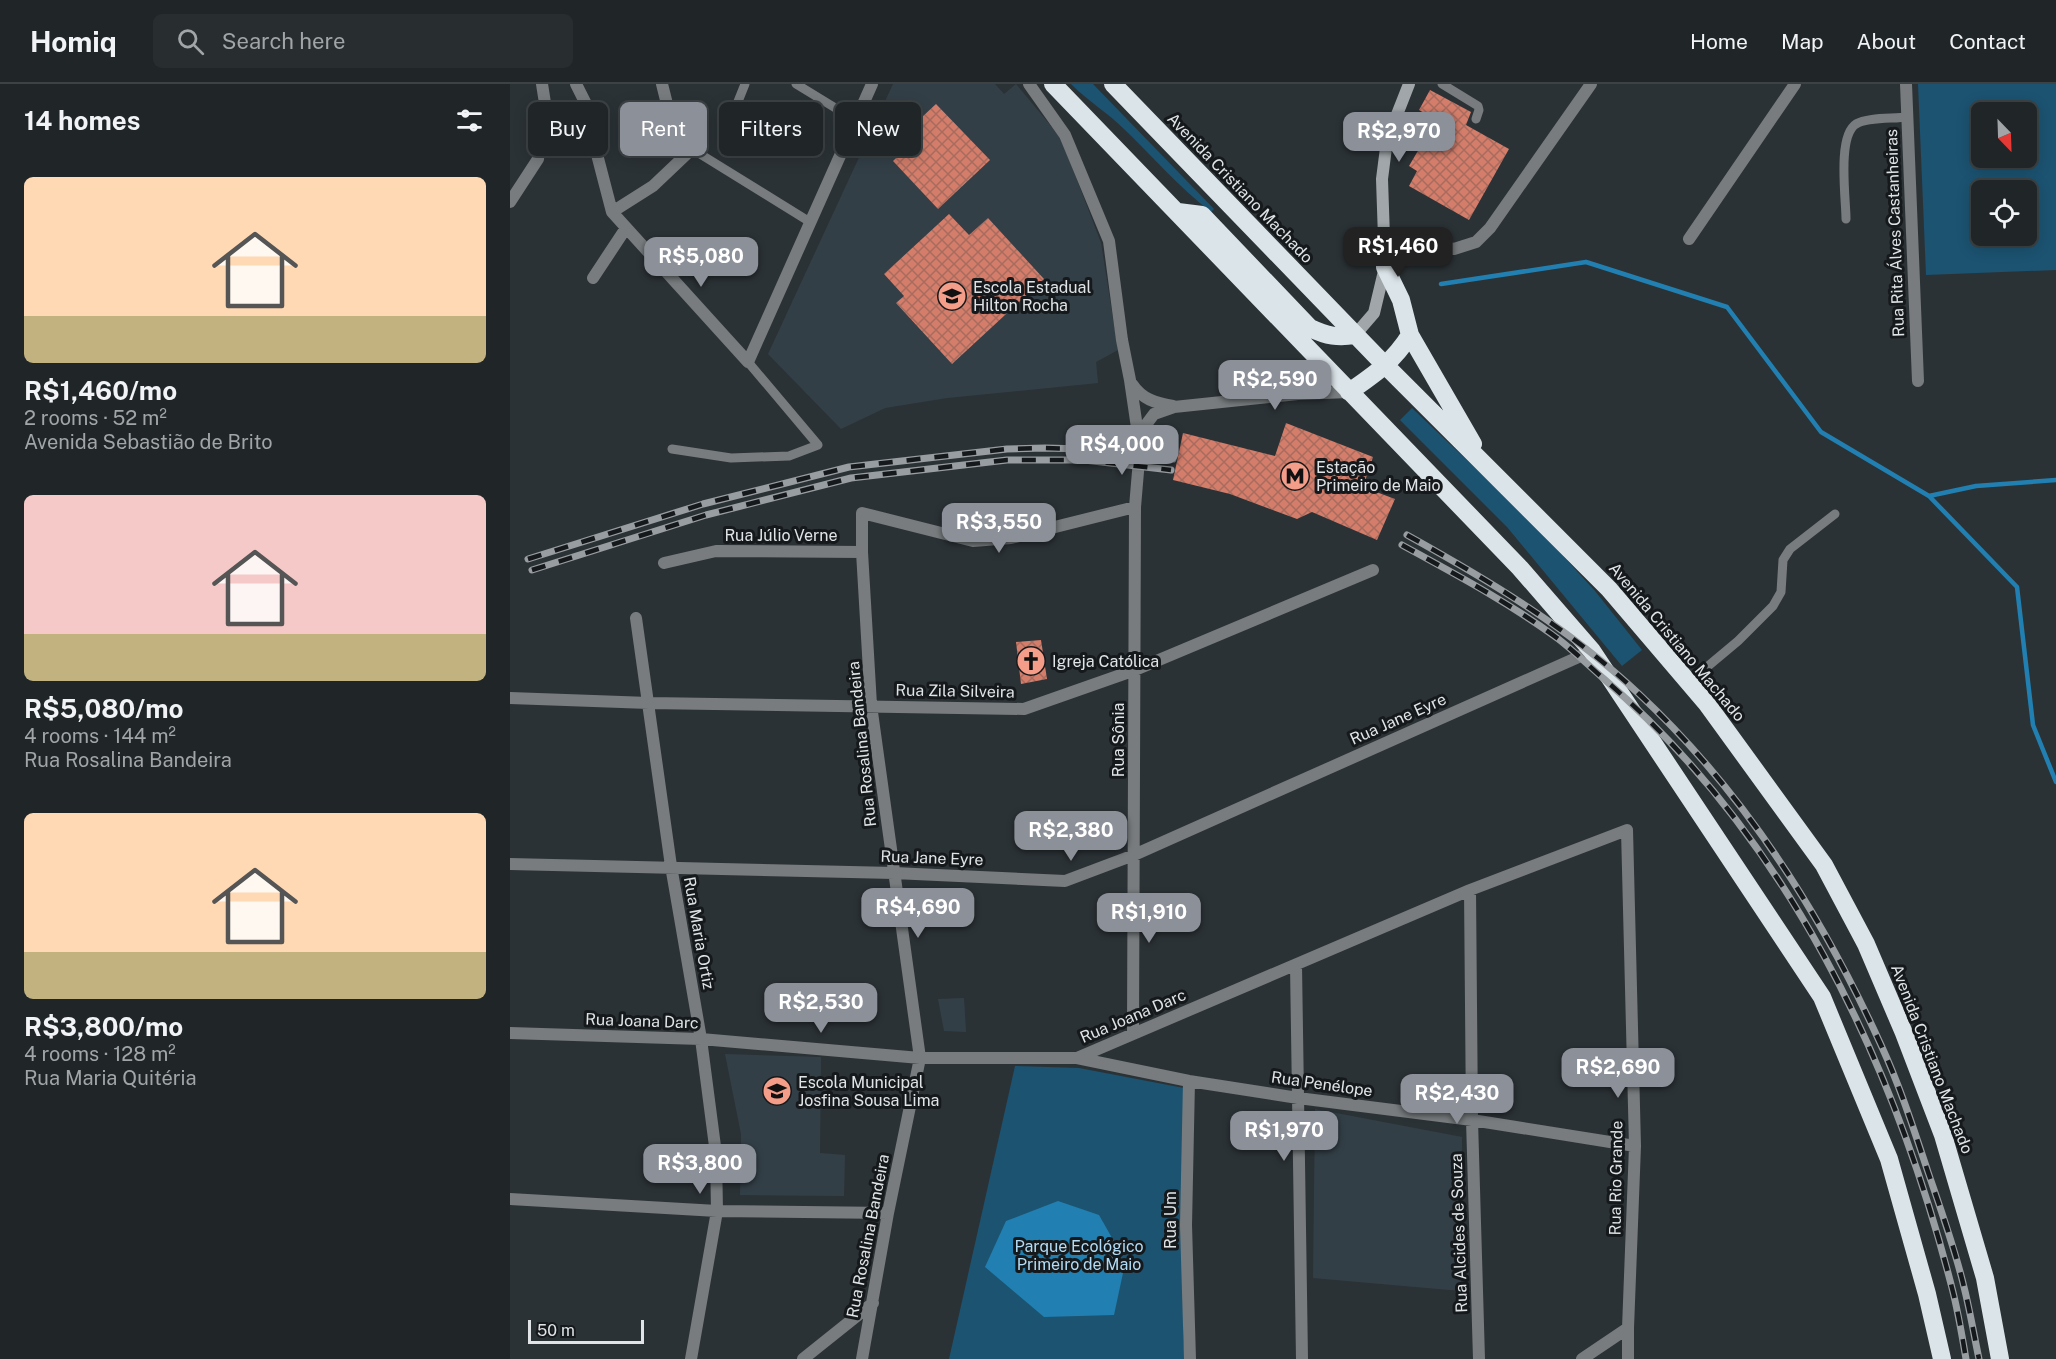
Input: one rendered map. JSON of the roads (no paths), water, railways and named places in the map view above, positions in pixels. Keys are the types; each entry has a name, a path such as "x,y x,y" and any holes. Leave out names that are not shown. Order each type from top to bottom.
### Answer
{"highway":[{"path":"1053,84 1520,568 1592,651 1822,997 1889,1159 1927,1294 1942,1359"},
{"name":"Avenida Cristiano Machado","path":"1113,84 1355,335 1610,589 1707,704 1824,865 1866,944 1904,1033 1943,1135 1985,1278 2000,1359"},
{"path":"1178,212 1202,215 1310,328 1327,336 1355,335"},
{"path":"1385,267 1401,300 1410,335 1486,467"},
{"path":"1349,392 1386,366 1400,351 1410,335"}],"street":[{"path":"510,202 538,159 545,103 542,84"},
{"path":"576,84 587,106 612,212 748,362 839,156"},
{"path":"662,84 666,102"},
{"path":"864,102 872,84"},
{"name":"Rua Sônia","path":"1029,84 1065,135 1109,241 1122,340 1140,448"},
{"path":"1355,335 1374,313 1385,267 1382,179 1387,140 1409,84"},
{"path":"1385,239 1454,249 1476,242 1490,228 1591,84"},
{"path":"1689,239 1795,84"},
{"name":"Rua Rita Álves Castanheiras","path":"1906,84 1918,381"},
{"path":"612,212 653,186 685,156"},
{"path":"593,278 626,228"},
{"path":"1130,380 1139,394 1156,403 1174,407"},
{"name":"Rua Sônia","path":"1133,1033 1135,507 1140,448 1145,426 1154,414 1174,407 1298,394 1349,392"},
{"name":"Rua Rosalina Bandeira","path":"862,1359 888,1213 920,1058 872,705 862,552 862,513 973,541 1011,538 1135,507"},
{"name":"Rua Júlio Verne","path":"664,563 716,551 862,552"},
{"name":"Rua Zila Silveira","path":"510,698 649,703 1024,709 1135,670 1373,570"},
{"name":"Rua Maria Ortiz","path":"636,618 671,866 701,1039 716,1154 717,1211 691,1359"},
{"name":"Rua Jane Eyre","path":"510,864 671,866 1065,880 1134,855 1592,651"},
{"name":"Rua Joana Darc","path":"510,1033 701,1039 920,1058 1077,1058 1470,890 1627,830"},
{"name":"Rua Rio Grande","path":"1627,830 1635,1146 1628,1328 1629,1359"},
{"name":"Rua Alcides de Souza","path":"1470,890 1472,1120 1479,1359"},
{"path":"1296,965 1302,1359"},
{"name":"Rua Penélope","path":"1077,1058 1189,1081 1298,1098 1472,1120 1635,1146"},
{"name":"Rua Um","path":"1189,1081 1186,1225 1190,1359"},
{"path":"510,1199 717,1211 888,1213"},
{"path":"803,1359 873,1303"},
{"path":"1582,1359 1628,1328"}],"lane":[{"path":"738,102 745,84"},
{"path":"796,84 835,108"},
{"path":"1442,84 1478,106 1476,119"},
{"path":"1846,219 1844,152 1848,134 1854,125 1864,121 1907,117"},
{"path":"703,156 810,222"},
{"path":"672,449 731,458 789,456 818,445 748,362"},
{"path":"1689,682 1738,641 1773,606 1781,592 1783,560 1790,549 1835,514"}],"waterway":[{"path":"1441,284 1586,262 1727,307 1821,432 1929,496 2017,587 2033,725 2056,782"},
{"path":"1929,496 1976,486 2056,480"}],"railway":[{"path":"528,559 703,504 849,467 1007,449 1045,448 1084,449 1173,459"},
{"path":"532,570 706,515 851,478 1007,460 1084,460 1171,470"},
{"path":"1407,535 1528,607 1613,670 1677,732 1713,772 1777,858 1833,949 1894,1076 1956,1258 1979,1359"},
{"path":"1402,545 1500,600 1557,638 1575,653 1669,741 1727,808 1779,880 1824,956 1864,1036 1898,1118 1928,1202 1952,1288 1966,1359"}],"place":[{"name":"Escola Estadual Hilton Rocha","path":"952,296"},
{"name":"Estação Primeiro de Maio","path":"1295,476"},
{"name":"Igreja Católica","path":"1031,661"},
{"name":"Escola Municipal Josfina Sousa Lima","path":"777,1091"}],"park label":[{"name":"Parque Ecológico Primeiro de Maio","path":"1079,1255"}]}
